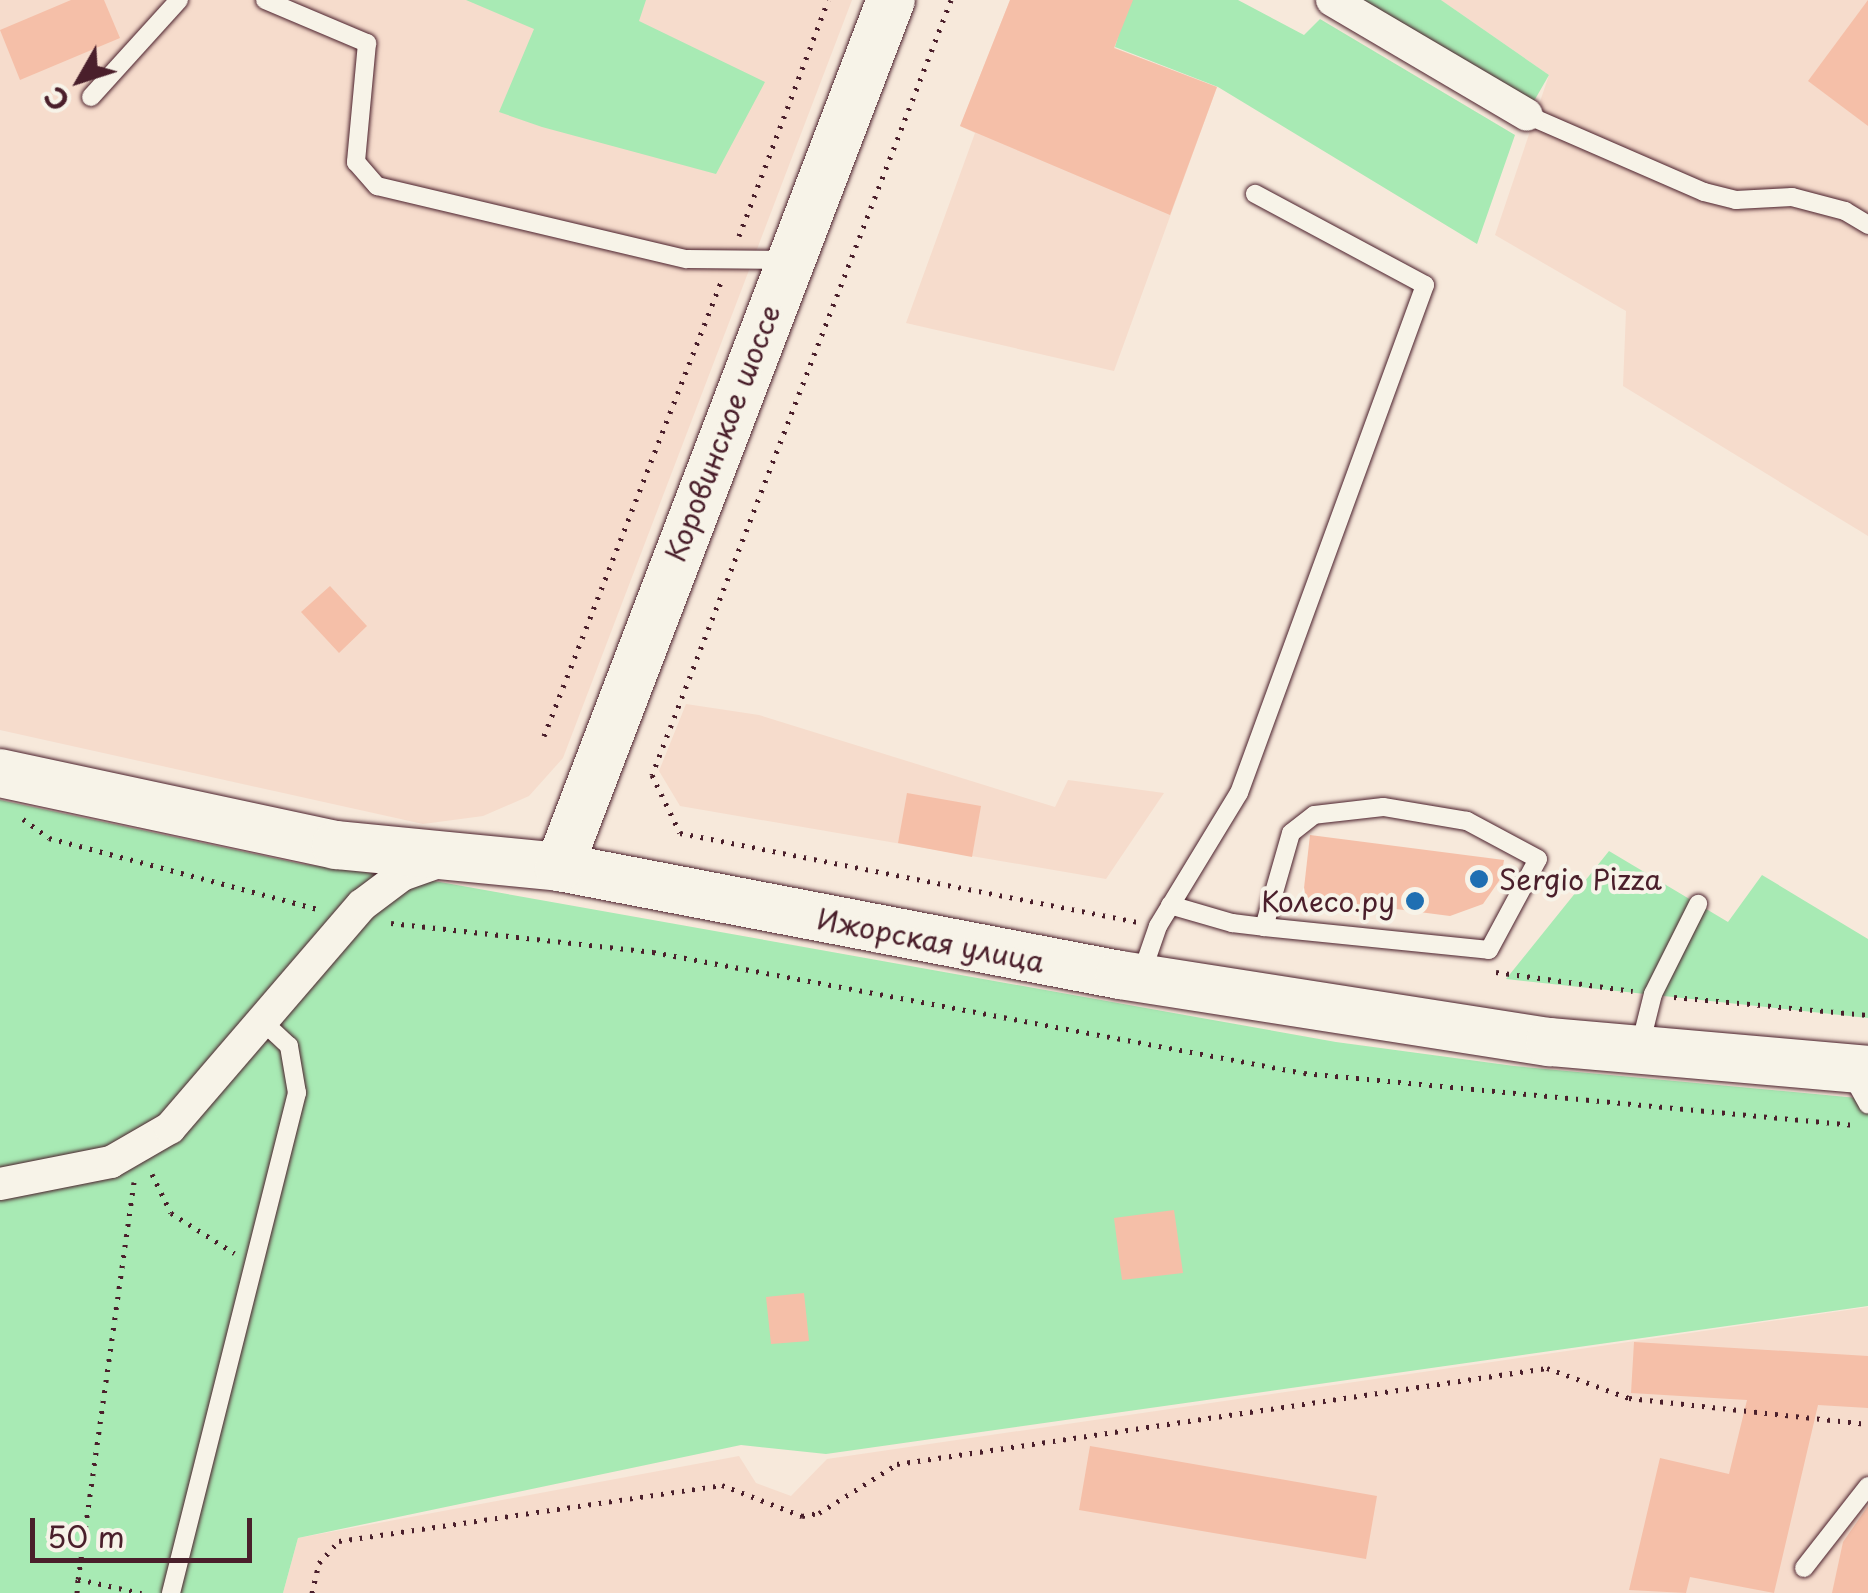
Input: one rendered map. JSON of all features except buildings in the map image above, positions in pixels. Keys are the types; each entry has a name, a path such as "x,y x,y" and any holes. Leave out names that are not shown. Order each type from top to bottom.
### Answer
{"main road":[{"name":"Коровинское шоссе","path":"559,867 891,0"},
{"name":"Ижорская улица","path":"6,792 336,845 559,867 1140,978 1861,1082"}],"street":[{"path":"1332,0 1526,115"},
{"path":"0,1184 112,1162 170,1128 265,1024 351,919 402,875 448,859"}],"lane":[{"path":"92,97 178,0"},
{"path":"265,0 367,43 356,162 377,186 687,260 790,260"},
{"path":"1526,115 1704,192 1736,200 1807,200 1868,225"},
{"path":"1140,978 1158,926 1239,793 1425,285 1255,194"},
{"path":"1170,905 1264,926 1489,950 1538,859 1467,821 1383,806 1314,815 1292,833 1264,926"},
{"path":"1639,1050 1653,994 1698,904"},
{"path":"171,1593 298,1092 288,1046 265,1024"},
{"path":"1804,1568 1868,1486"}],"path":[{"path":"544,736 828,0"},
{"path":"951,0 652,774 680,833 1158,926"},
{"path":"6,792 49,838 351,919 654,952 1304,1073 1868,1126"},
{"path":"1476,970 1653,994 1868,1015"},
{"path":"140,1149 171,1213 254,1266"},
{"path":"77,1593 140,1149"},
{"path":"312,1593 319,1563 339,1541 722,1485 802,1516 819,1513 897,1464 1548,1368 1628,1398 1868,1424"},
{"path":"78,1578 141,1593"}],"shaded area":[{"path":"0,0 852,0 563,758 529,796 483,816 423,824 0,730"},
{"path":"1010,0 1133,1 1115,48 1217,87 1114,371 906,323 975,133 960,126"},
{"path":"1441,0 1868,0 1868,536 1623,386 1626,311 1495,235 1549,75"},
{"path":"686,704 759,715 1055,807 1068,780 1164,793 1106,879 680,806 659,771"},
{"path":"1868,1307 1868,1593 283,1593 298,1538 739,1456 756,1483 791,1496 827,1459"}],"green space":[{"path":"466,0 646,0 639,21 765,82 716,174 542,127 499,112 534,29"},
{"path":"1129,0 1238,0 1304,35 1320,19 1515,135 1477,244 1218,87 1115,47"},
{"path":"1358,0 1441,0 1549,75 1530,108"},
{"path":"0,800 302,864 440,882 1336,1042 1514,1066 1868,1099 1868,1306 826,1454 741,1445 298,1538 283,1593 0,1593"},
{"path":"1609,851 1728,922 1762,875 1868,939 1868,1018 1506,979"}],"place":[{"name":"Sergio Pizza","path":"1479,879"},
{"name":"Колесо.ру","path":"1415,901"}]}
